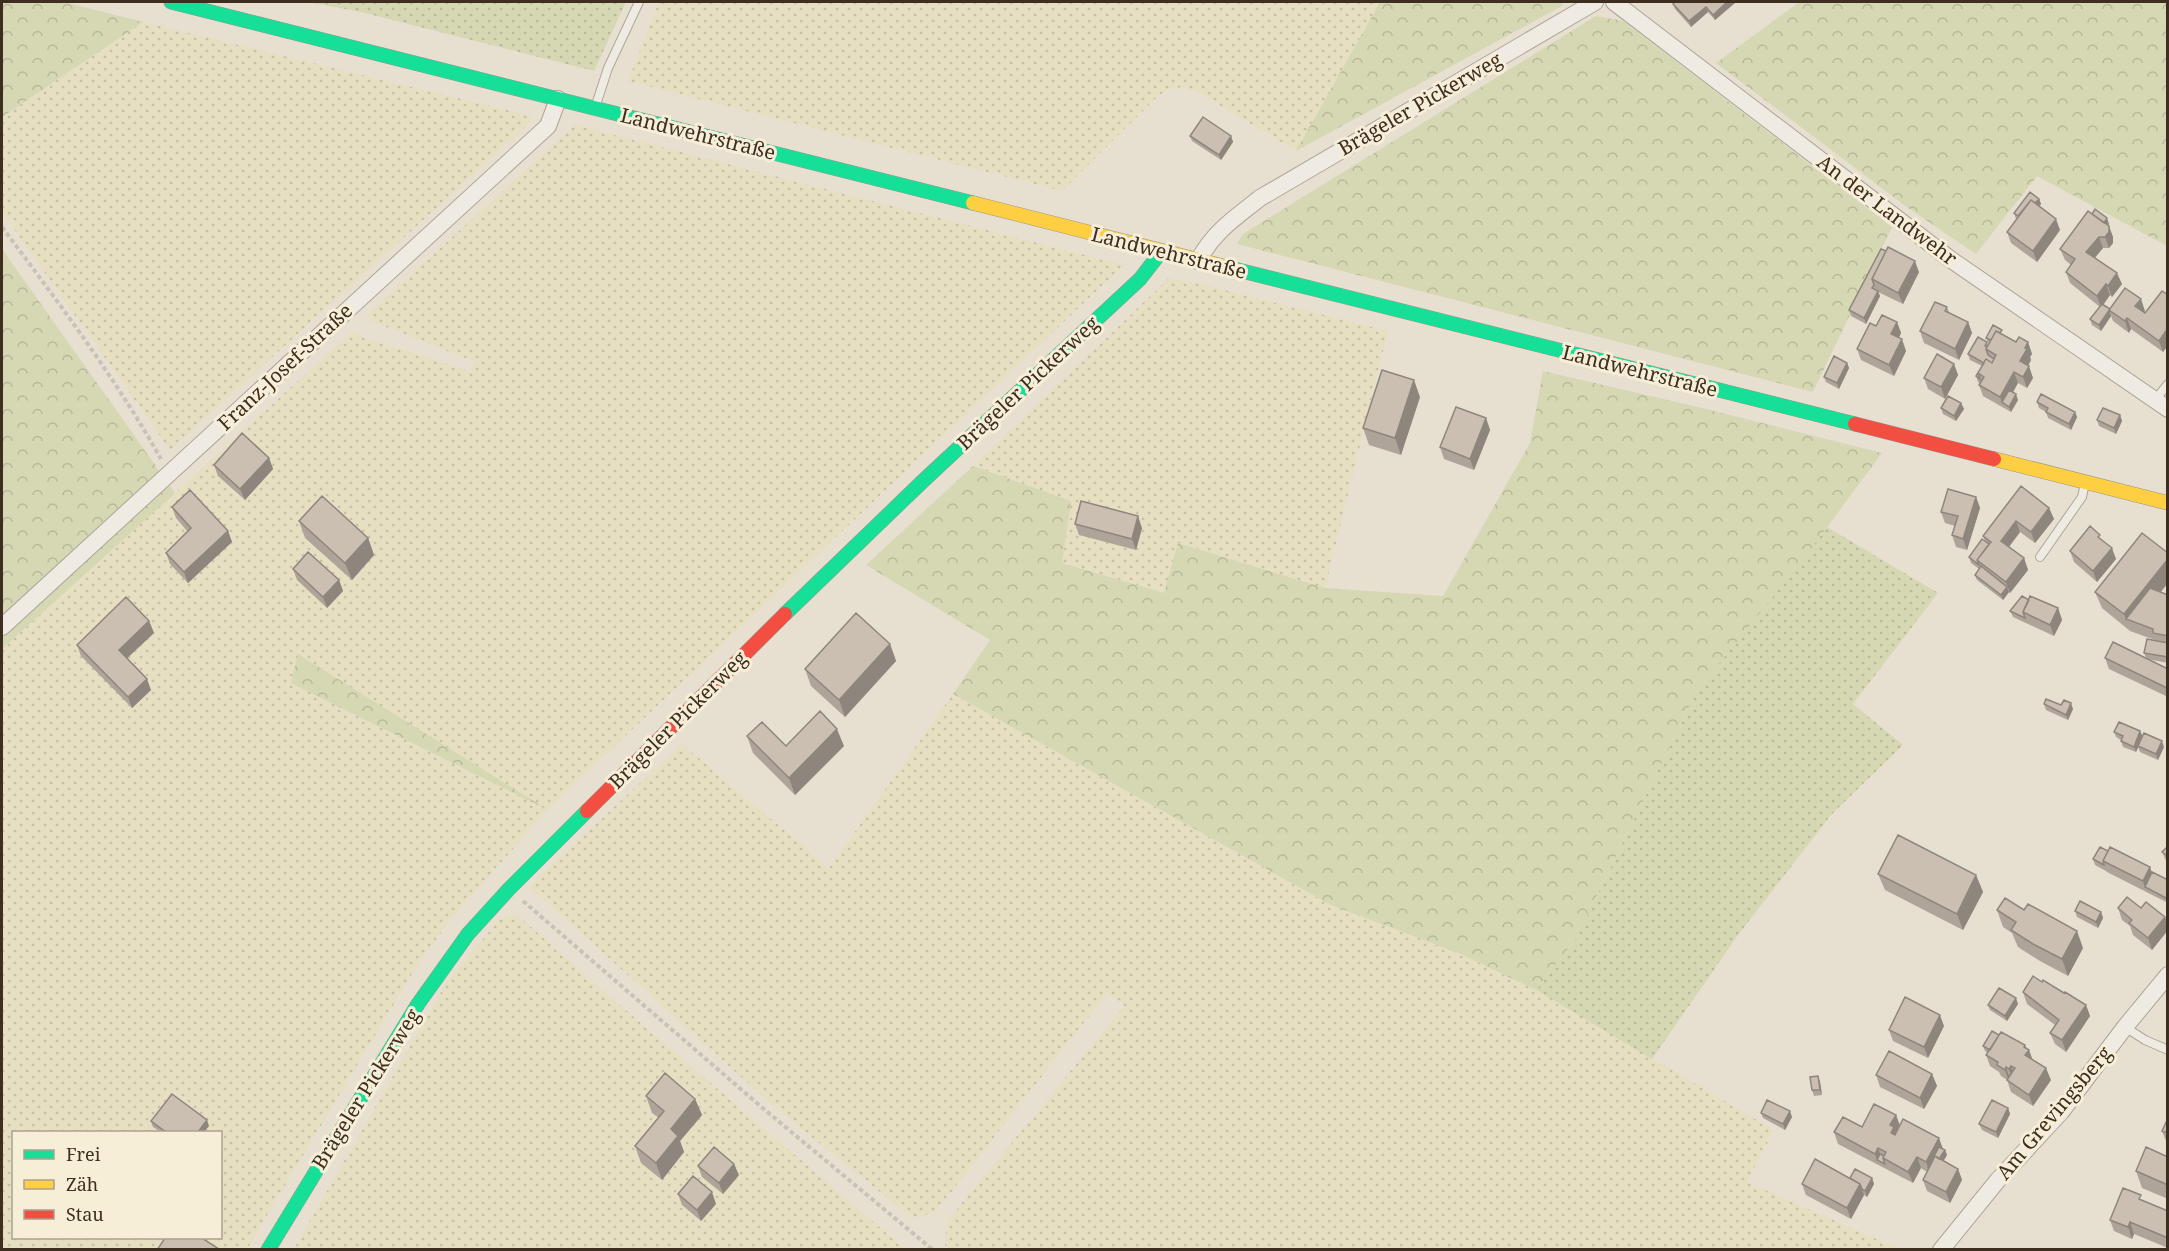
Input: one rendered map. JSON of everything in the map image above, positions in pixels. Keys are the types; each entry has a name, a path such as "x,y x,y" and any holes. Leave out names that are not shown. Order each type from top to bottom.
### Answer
{"street":[{"name":"Landwehrstraße","path":"171,2 2168,503"},
{"name":"Brägeler Pickerweg","path":"1198,261 1219,230 1260,198 1595,2"},
{"name":"An der Landwehr","path":"1614,2 1950,259 2162,405"},
{"name":"Franz-Josef-Straße","path":"2,627 548,126 558,99"},
{"name":"Brägeler Pickerweg","path":"268,1250 418,1004 468,934 509,889 730,669 915,488 1140,279 1161,252"},
{"name":"Am Grevingsberg","path":"1941,1250 1998,1180 2061,1112 2125,1027 2168,975"}],"lane":[{"path":"595,108 608,68 639,2"},
{"path":"2162,405 2168,384"},
{"path":"2040,557 2082,497 2085,482"},
{"path":"2125,1027 2145,1040 2168,1050"}],"path":[{"path":"2,227 139,419 169,473"},
{"path":"509,889 765,1110 933,1250"}],"shaded area":[{"path":"659,2 1380,2 1296,151 1196,91 1182,87 1167,90 1158,96 1062,191 628,81"},
{"path":"143,22 532,116 528,125 170,450 2,212 2,117"},
{"path":"575,125 1124,265 547,810 447,924 413,972 247,1249 2,1250 2,649 351,333 469,371 475,362 371,321 367,315"},
{"path":"1168,279 1192,282 1388,331 1325,588 1179,543 1165,593 1062,563 1070,501 973,466"},
{"path":"953,694 1331,905 1461,954 1536,990 1774,1130 1747,1182 1899,1249 949,1249 945,1246 946,1228 958,1208 1124,1006 1107,993 938,1209 924,1216 911,1217 772,1105 528,887 682,744 829,868"},
{"path":"515,913 905,1249 293,1250 447,982 499,920"}],"green space":[{"path":"2,2 64,2 143,22 2,117"},
{"path":"308,2 626,2 594,71 361,12"},
{"path":"1380,2 1563,2 1562,6 1296,151"},
{"path":"1799,2 2167,2 2167,246 2037,176 1976,254 1908,208 1716,63"},
{"path":"1596,16 1623,21 1892,227 1813,392 1237,244 1243,234"},
{"path":"2,249 175,493 2,649"},
{"path":"1543,371 1882,453 1805,557 1697,691 1575,940 1536,990 1461,954 1331,905 953,694 990,640 866,565 973,466 1071,501 1062,563 1164,593 1178,543 1325,588 1443,596 1530,443"},
{"path":"1827,527 1938,593 1853,704 1903,745 1831,815 1738,935 1652,1059 1536,990 1575,940 1697,691"},
{"path":"298,654 548,810 291,683"}],"building":[{"path":"1675,2 1727,2 1713,15 1706,7 1689,21 1673,4"},
{"path":"1203,117 1231,136 1219,155 1190,136"},
{"path":"2030,192 2039,199 2035,203 2031,200 2018,216 2014,213"},
{"path":"2031,200 2056,219 2033,251 2007,232"},
{"path":"2095,209 2107,218 2104,223 2092,214"},
{"path":"2088,211 2109,226 2109,232 2105,237 2099,237 2086,252 2117,273 2097,296 2066,272 2075,259 2060,249"},
{"path":"1888,247 1915,261 1898,293 1872,279"},
{"path":"1881,249 1886,251 1872,279 1874,285 1872,288 1878,291 1864,318 1849,310"},
{"path":"2125,288 2141,299 2135,306 2145,313 2162,291 2168,295 2168,328 2159,341 2127,318 2125,321 2109,310"},
{"path":"1935,302 1947,307 1945,311 1968,322 1955,349 1920,331"},
{"path":"2102,304 2110,309 2099,325 2090,319"},
{"path":"1882,315 1897,322 1891,334 1902,339 1889,365 1857,349 1870,323 1876,326"},
{"path":"1993,325 2002,330 2000,333 1996,331 1991,340 1986,338"},
{"path":"1996,331 2016,342 2019,337 2028,342 2020,361 2029,366 2023,377 2014,372 2000,397 1979,385 1984,377 1978,373 1986,359 1992,363 1996,355 1986,349"},
{"path":"1978,337 1987,342 1985,346 1988,355 1994,359 1992,363 1986,359 1984,363 1968,354"},
{"path":"1937,354 1954,364 1941,387 1924,378"},
{"path":"1834,356 1847,363 1837,383 1824,377"},
{"path":"1382,370 1414,380 1395,438 1363,428"},
{"path":"2009,390 2016,394 2009,407 2002,402"},
{"path":"2041,394 2075,412 2069,424 2046,412 2048,408 2037,402"},
{"path":"1948,396 1961,403 1954,416 1941,408"},
{"path":"1456,407 1486,418 1470,459 1440,447"},
{"path":"2103,408 2120,415 2114,428 2097,420"},
{"path":"242,433 269,458 240,489 214,465"},
{"path":"2021,486 2049,508 2031,532 2016,521 2001,541 2024,558 2006,582 1977,560 1991,542 1983,536"},
{"path":"1948,489 1976,497 1963,539 1952,535 1958,516 1941,512"},
{"path":"190,490 228,531 184,572 166,553 191,528 172,507"},
{"path":"322,496 368,538 345,563 299,521"},
{"path":"1081,501 1138,516 1132,539 1075,524"},
{"path":"2090,526 2100,535 2098,537 2112,548 2093,571 2070,551"},
{"path":"2142,533 2168,553 2168,559 2124,614 2095,592"},
{"path":"1982,539 1989,544 1977,560 1979,565 1969,557"},
{"path":"308,552 339,580 323,597 293,569"},
{"path":"1981,566 2007,587 2001,595 1975,575"},
{"path":"2150,588 2168,595 2168,636 2153,633 2153,629 2126,619"},
{"path":"2022,596 2029,600 2023,612 2025,618 2010,611"},
{"path":"2030,596 2058,608 2050,625 2023,612"},
{"path":"126,597 149,621 119,650 147,679 128,697 77,645"},
{"path":"856,613 890,644 839,700 805,669"},
{"path":"2147,639 2168,643 2168,657 2144,653"},
{"path":"2113,642 2168,669 2167,688 2105,658"},
{"path":"2046,699 2061,705 2064,700 2071,703 2066,715 2044,704"},
{"path":"820,711 837,729 789,778 747,736 762,722 786,746"},
{"path":"2119,722 2140,731 2134,747 2121,741 2123,736 2114,732"},
{"path":"2144,733 2162,741 2156,754 2138,746"},
{"path":"1898,835 1976,875 1957,914 1878,874"},
{"path":"2168,846 2168,856 2162,852"},
{"path":"2100,847 2108,851 2103,861 2104,865 2093,859"},
{"path":"2110,847 2150,867 2143,881 2103,861"},
{"path":"2152,872 2168,880 2166,898 2145,887"},
{"path":"2127,897 2141,908 2146,902 2165,917 2148,938 2129,923 2132,920 2118,908"},
{"path":"2005,898 2024,910 2028,904 2077,931 2062,959 2011,930 2016,922 1997,910"},
{"path":"2080,901 2101,912 2096,922 2075,911"},
{"path":"2033,976 2086,1005 2062,1040 2050,1033 2059,1020 2023,992"},
{"path":"1999,988 2016,998 2005,1016 1988,1005"},
{"path":"1905,997 1940,1015 1924,1047 1889,1030"},
{"path":"1992,1031 1999,1035 1990,1050 1983,1046"},
{"path":"2001,1032 2025,1045 2024,1047 2029,1050 2025,1055 2046,1068 2029,1095 2007,1080 2015,1068 2006,1067 2005,1070 1997,1065 1998,1062 1986,1055"},
{"path":"1889,1051 1932,1074 1920,1098 1876,1075"},
{"path":"665,1073 695,1099 671,1129 678,1136 656,1163 635,1146 664,1111 646,1096"},
{"path":"1818,1076 1820,1090 1812,1090 1810,1077"},
{"path":"172,1094 207,1120 199,1131 165,1131 151,1121"},
{"path":"1767,1100 1790,1111 1783,1124 1761,1113"},
{"path":"1992,1100 2008,1108 1996,1132 1979,1124"},
{"path":"1874,1104 1896,1115 1890,1125 1894,1127 1891,1133 1895,1135 1903,1119 1939,1138 1926,1162 1917,1157 1908,1172 1883,1158 1886,1152 1878,1148 1875,1154 1834,1132 1843,1117 1862,1127"},
{"path":"2168,1118 2168,1133 2162,1131"},
{"path":"714,1147 734,1164 719,1183 698,1166"},
{"path":"1939,1147 1945,1150 1939,1159 1935,1156 1929,1168 1928,1167"},
{"path":"2146,1147 2168,1157 2168,1185 2136,1171"},
{"path":"1880,1154 1884,1156 1885,1164 1877,1160"},
{"path":"1935,1156 1958,1169 1946,1192 1923,1180"},
{"path":"1815,1159 1860,1184 1847,1208 1802,1184"},
{"path":"1855,1169 1872,1178 1865,1191 1860,1184 1850,1178"},
{"path":"693,1176 712,1192 697,1210 678,1194"},
{"path":"2123,1188 2141,1195 2139,1199 2168,1211 2168,1238 2130,1222 2128,1227 2110,1220"},
{"path":"164,1239 204,1239 219,1249 157,1250"}],"traffic: fast":[{"path":"171,2 973,203"},
{"path":"785,614 924,480 1140,279 1161,252"},
{"path":"1234,269 1855,424"},
{"path":"268,1250 418,1004 468,934 509,889 587,811"}],"traffic: slow":[{"path":"973,203 1234,269"},
{"path":"1994,459 2168,503"}],"traffic: jam":[{"path":"1855,424 1994,459"},
{"path":"587,811 785,614"}]}
